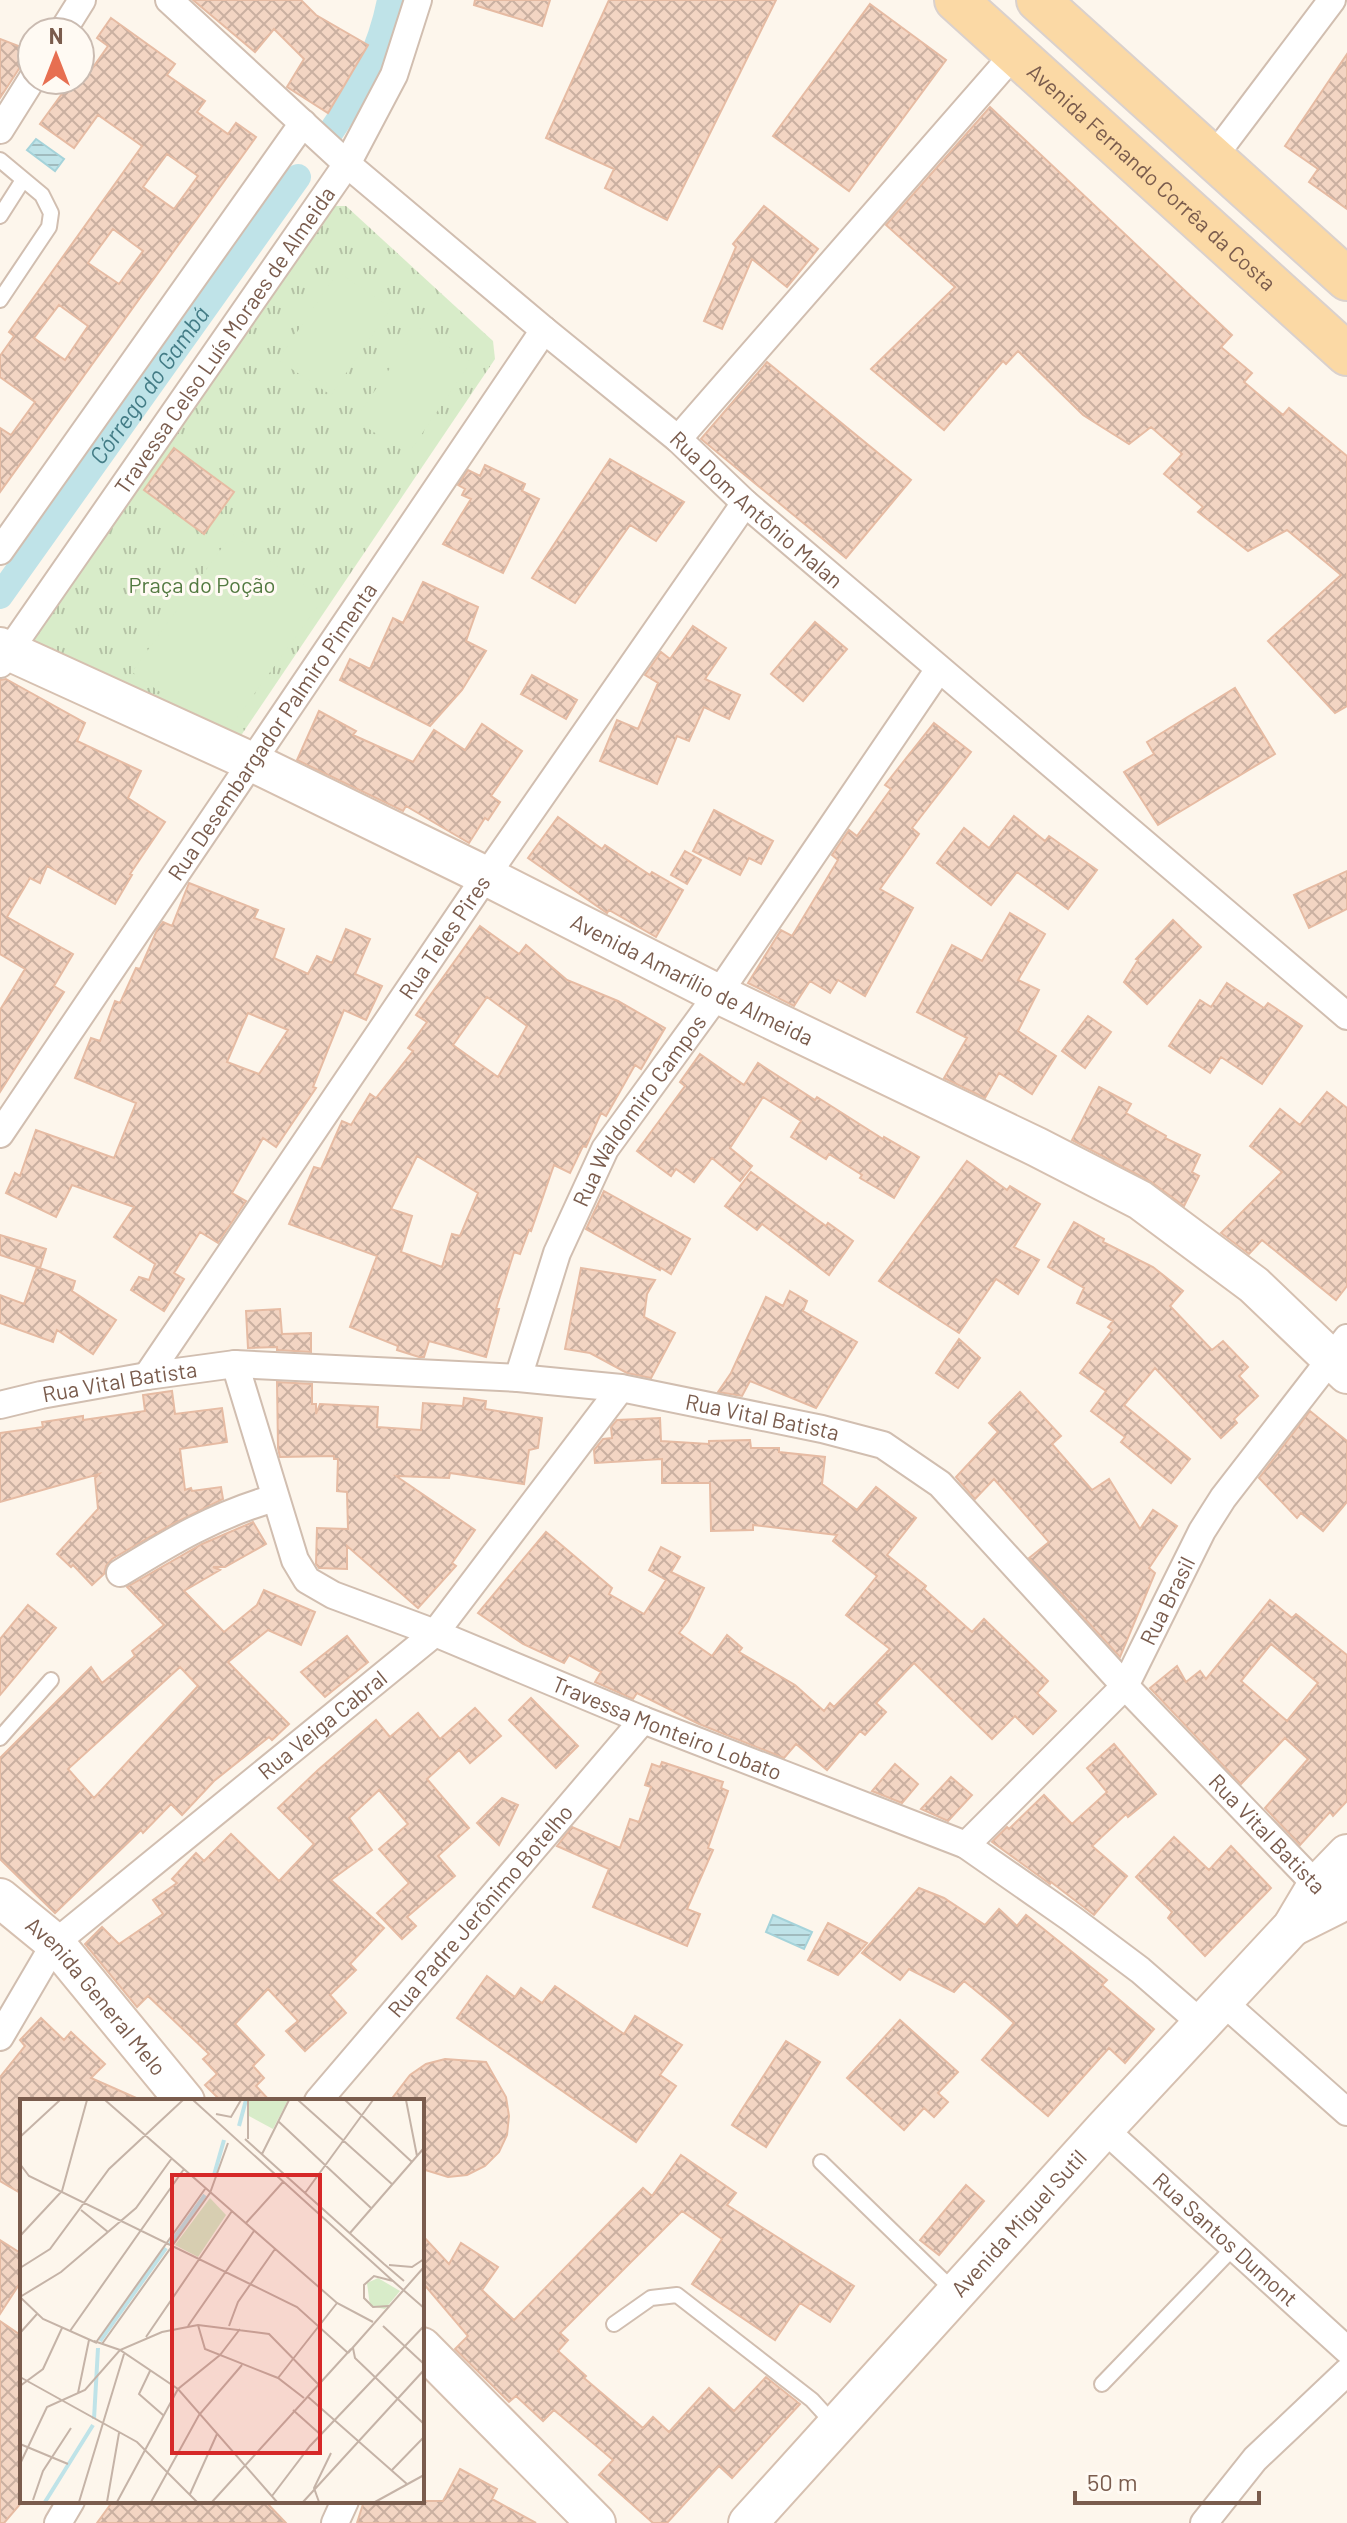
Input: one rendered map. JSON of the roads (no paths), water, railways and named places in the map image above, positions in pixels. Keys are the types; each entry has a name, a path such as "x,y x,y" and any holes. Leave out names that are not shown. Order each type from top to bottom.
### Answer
{"main road":[{"name":"Avenida Fernando Corrêa da Costa","path":"956,0 1347,354"},
{"path":"1038,0 1347,279"}],"street":[{"name":"Rua Dom Antônio Malan","path":"169,0 347,164 678,439 745,503 1347,1016"},
{"name":"Travessa Celso Luís Moraes de Almeida","path":"3,654 347,164 394,75 418,0"},
{"path":"1212,159 1332,0"},
{"path":"678,439 1015,53"},
{"path":"0,130 21,96"},
{"path":"0,551 303,123"},
{"name":"Rua Desembargador Palmiro Pimenta","path":"0,1134 544,330"},
{"name":"Rua Teles Pires","path":"147,1376 486,876 745,503"},
{"name":"Avenida Amarílio de Almeida","path":"3,654 252,762 1140,1200 1254,1285 1341,1356"},
{"name":"Rua Waldomiro Campos","path":"518,1378 557,1253 605,1149 718,994 939,669"},
{"name":"Rua Brasil","path":"966,1845 1125,1686 1209,1520 1265,1441 1341,1356"},
{"name":"Rua Vital Batista","path":"0,1405 147,1376 235,1364 518,1378 621,1388 822,1429 883,1445 940,1484 1125,1686 1333,1895"},
{"name":"Travessa Monteiro Lobato","path":"235,1364 295,1560 307,1580 333,1595 435,1633 643,1720 966,1845 1140,1970 1212,2013 1347,2112"},
{"name":"Rua Veiga Cabral","path":"0,2037 55,1943 435,1633 621,1388"},
{"path":"120,1573 189,1530 275,1498"},
{"name":"Rua Padre Jerônimo Botelho","path":"320,2099 643,1720"},
{"name":"Avenida Miguel Sutil","path":"748,2523 1104,2129 1292,1927 1333,1895 1347,1854"},
{"name":"Avenida General Melo","path":"0,1898 55,1943 183,2099"},
{"name":"Rua Santos Dumont","path":"1104,2129 1347,2350"},
{"path":"424,2349 596,2523"},
{"path":"1204,2523 1255,2459 1347,2372"},
{"path":"58,2523 70,2503"},
{"path":"335,2523 344,2503"}],"lane":[{"path":"0,160 47,200 51,213 51,223 0,300"},
{"path":"0,216 23,180"},
{"path":"0,1738 51,1680"},
{"path":"821,2162 956,2292"},
{"path":"1102,2384 1234,2247"},
{"path":"614,2324 651,2298 677,2295 812,2400 836,2425"}],"water":[{"path":"36,139 64,159 55,171 27,150"},
{"path":"773,1915 812,1932 804,1949 766,1932"}],"waterway":[{"name":"Córrego do Gambá","path":"328,136 366,71 390,0"},
{"name":"Córrego do Gambá","path":"0,596 298,177"}],"park label":[{"name":"Praça do Poção","path":"202,585"}]}
